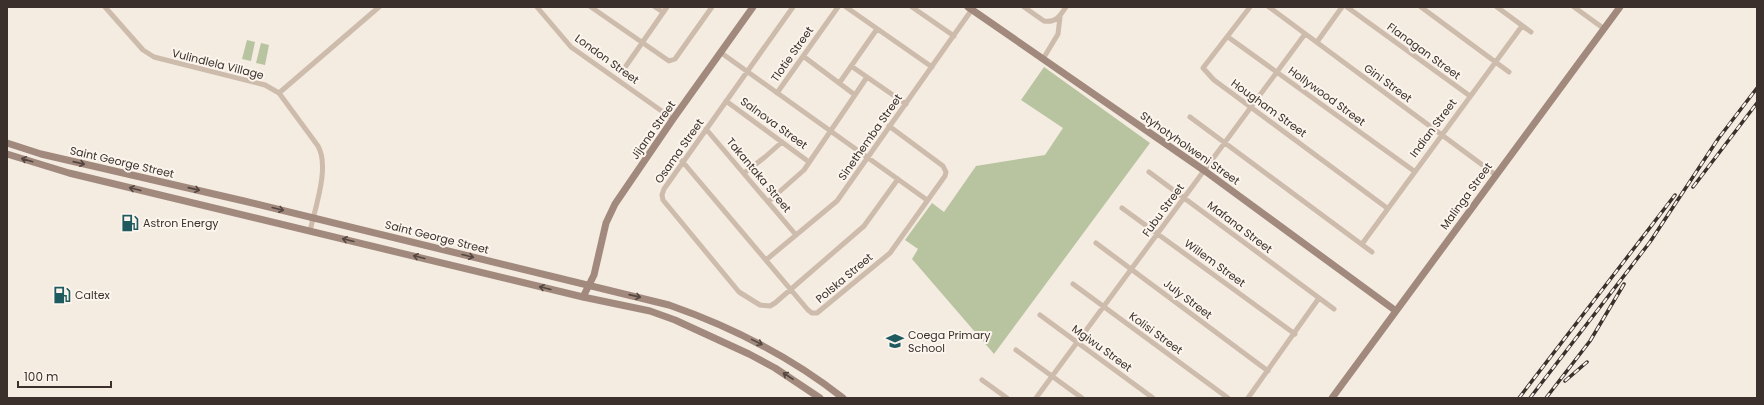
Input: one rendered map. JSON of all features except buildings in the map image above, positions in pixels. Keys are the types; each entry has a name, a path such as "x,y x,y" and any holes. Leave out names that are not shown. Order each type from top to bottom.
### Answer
{"main road":[{"name":"Jijana Street","path":"583,297 594,275 608,218 615,204 673,119 753,7"},
{"name":"Malinga Street","path":"1332,398 1603,28 1620,7"},
{"name":"Styhotyholweni Street","path":"971,8 1205,171 1396,311"},
{"name":"Saint George Street","path":"7,143 41,154 313,217 670,305 732,330 763,345 800,367 843,398"},
{"name":"Saint George Street","path":"7,154 69,172 310,231 583,297 650,311 681,323 775,368 820,398"},
{"path":"594,275 598,287 596,300"}],"street":[{"name":"Vulindlela Village","path":"105,7 143,50 154,57 265,85 279,92"},
{"path":"310,231 323,169 323,156 318,146 279,92 379,7"},
{"name":"London Street","path":"537,7 567,42 576,50 673,119"},
{"path":"591,7 666,60 673,61 712,7"},
{"path":"655,7 663,12"},
{"path":"626,66 667,7"},
{"name":"Osama Street","path":"793,7 682,161 664,188 662,198 693,238 739,292 760,305 770,306 864,226 898,179"},
{"name":"Tlotie Street","path":"777,93 838,7"},
{"path":"846,7 932,67"},
{"path":"912,7 954,36"},
{"path":"1024,7 1044,21 1053,21 1060,17"},
{"path":"1043,59 1058,34 1060,17 1066,7"},
{"name":"Hougham Street","path":"1250,7 1203,68 1214,80 1387,208"},
{"name":"Gini Street","path":"1269,7 1496,175"},
{"path":"1316,42 1342,7"},
{"name":"Flanagan Street","path":"1347,7 1470,96"},
{"path":"1421,7 1509,72"},
{"path":"1496,7 1505,9 1522,26 1531,32"},
{"path":"1574,7 1603,28"},
{"name":"Sinethemba Street","path":"766,260 837,201 954,36 971,8"},
{"name":"Indian Street","path":"1362,244 1522,26"},
{"path":"840,82 876,29"},
{"name":"Fubu Street","path":"1036,398 1305,34"},
{"name":"Hollywood Street","path":"1228,37 1277,71 1414,172"},
{"path":"720,52 928,200"},
{"path":"803,56 840,82 855,95"},
{"path":"851,66 906,104"},
{"path":"769,201 804,170 867,77"},
{"name":"Salnova Street","path":"726,101 809,162"},
{"path":"1190,117 1372,252"},
{"name":"Polska Street","path":"682,161 808,310 812,313 819,312 890,253 943,178 945,169 944,166 889,126"},
{"name":"Takantaka Street","path":"706,129 769,201 796,235"},
{"path":"744,173 782,142"},
{"name":"Mafana Street","path":"1149,172 1334,309"},
{"name":"Willem Street","path":"1122,208 1295,334"},
{"name":"July Street","path":"1096,243 1268,371"},
{"name":"Kolisi Street","path":"1072,284 1228,398"},
{"path":"1248,398 1295,334 1319,298"},
{"name":"Mgiwu Street","path":"1040,315 1153,398"},
{"path":"1016,350 1082,398"},
{"path":"982,380 1007,398"}],"green space":[{"path":"247,40 255,42 251,61 242,59"},
{"path":"261,43 269,45 265,65 256,63"},
{"path":"1044,67 1150,143 994,354 912,259 918,249 905,240 932,203 944,212 976,166 1045,155 1063,128 1021,100"}],"railway":[{"path":"1530,398 1650,242 1718,139 1757,88"},
{"path":"1693,187 1757,103"},
{"path":"1519,398 1675,195"},
{"path":"1546,398 1590,341 1624,284"},
{"path":"1565,381 1587,362"}],"place":[{"name":"Astron Energy","path":"130,223"},
{"name":"Caltex","path":"62,295"},
{"name":"Coega Primary School","path":"895,341"}]}
